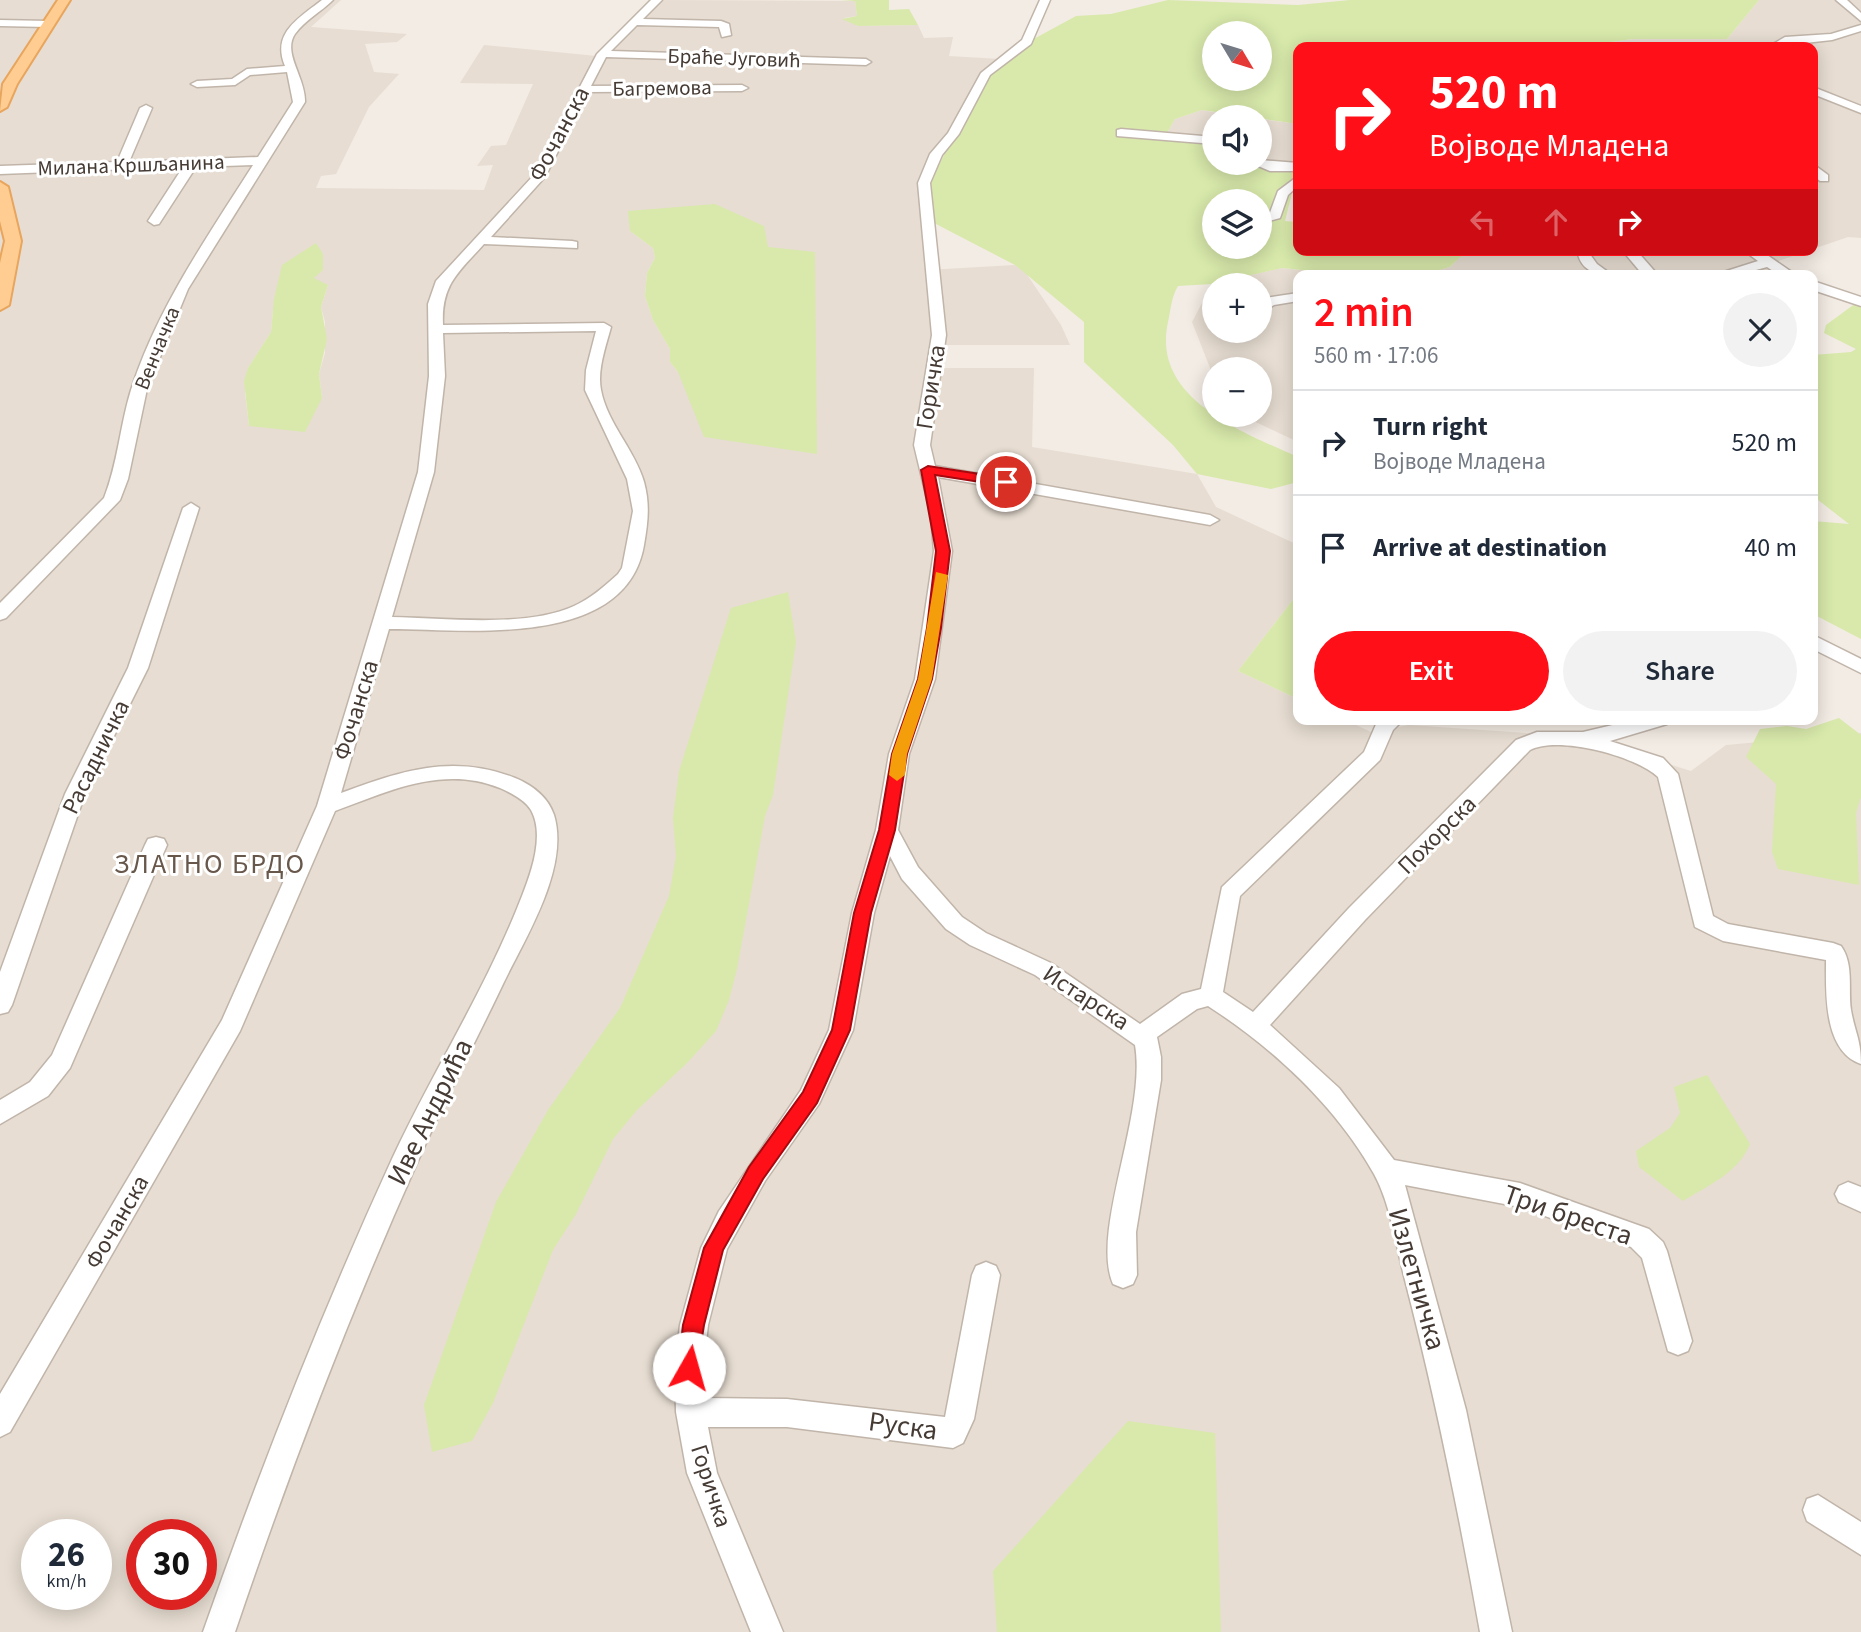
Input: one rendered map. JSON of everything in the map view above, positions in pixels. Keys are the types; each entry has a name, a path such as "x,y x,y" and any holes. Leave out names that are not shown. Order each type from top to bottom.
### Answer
{"main road":[{"path":"0,107 10,84 64,0"},
{"path":"0,187 13,246 0,304"}],"street":[{"name":"Венчачка","path":"0,614 112,500 120,479 139,389 181,289 299,102 299,84 284,51 285,44 293,30 328,0"},
{"name":"Фочанска","path":"0,1422 232,1024 327,806 414,521 430,449 437,376 435,304 443,281 543,172 603,54 614,40 637,23 657,0"},
{"name":"Горичка","path":"767,1632 702,1473 691,1412 689,1368 694,1325 714,1248 756,1173 810,1097 833,1050 846,1007 863,913 887,830 899,754 925,679 941,578 942,532 922,445 939,335 925,183 936,154 958,126 983,77 1027,42 1045,0"},
{"path":"1841,0 1861,18"},
{"path":"0,23 48,24"},
{"path":"637,23 721,24 726,26 726,35"},
{"path":"1782,42 1832,37 1861,28"},
{"name":"Браће Југовић","path":"603,54 866,62"},
{"path":"197,84 235,82 247,72 293,68"},
{"name":"Багремова","path":"583,89 742,88"},
{"path":"1818,92 1861,110"},
{"path":"1836,100 1861,99"},
{"path":"122,164 146,108"},
{"path":"1121,133 1202,140"},
{"name":"Милана Кршљанина","path":"0,170 262,161"},
{"path":"154,221 193,163"},
{"path":"1272,167 1293,167"},
{"path":"1818,172 1824,177"},
{"path":"1274,218 1282,194 1293,184"},
{"path":"480,240 572,245"},
{"path":"1585,256 1597,270"},
{"path":"1634,256 1647,270"},
{"path":"1758,256 1780,270"},
{"path":"1740,270 1766,263"},
{"path":"1818,287 1861,302"},
{"path":"1272,301 1293,298"},
{"path":"383,623 449,621 510,624 550,620 581,610 624,578 631,568 639,528 641,511 635,479 593,390 593,370 604,327 435,329"},
{"path":"928,470 1210,520"},
{"name":"Расадничка","path":"0,1005 75,794 138,668 191,508"},
{"path":"1818,643 1861,667"},
{"path":"1142,1035 1190,1001 1211,996 1220,960 1224,910 1230,893 1373,755 1386,725"},
{"path":"1531,725 1528,741 1582,739 1637,725"},
{"path":"1582,739 1647,760 1668,774 1703,921 1707,926 1723,932 1833,952 1837,958 1838,1007 1850,1040 1861,1054"},
{"name":"Похорска","path":"1254,1027 1357,914 1528,741"},
{"name":"Иве Андрића","path":"219,1632 266,1499 342,1301 406,1157 526,912 548,836 544,815 535,801 517,787 477,770 421,773 327,806"},
{"name":"Истарска","path":"887,830 910,873 954,923 978,939 1043,969 1094,1007 1142,1035 1148,1045 1149,1072 1133,1190 1124,1229 1123,1275"},
{"path":"0,1113 38,1088 61,1061 156,845"},
{"name":"Излетничка","path":"1211,996 1254,1027 1326,1092 1370,1145 1386,1170 1435,1336 1469,1479 1496,1632"},
{"name":"Три бреста","path":"1386,1170 1520,1195 1640,1238 1654,1251 1678,1341"},
{"name":"Руска","path":"691,1412 787,1413 953,1433 959,1419 986,1275"},
{"path":"1818,1510 1861,1540"}],"shaded area":[{"path":"0,0 341,0 311,27 407,34 397,42 365,44 374,72 399,74 369,107 336,174 321,176 316,188 484,190 493,165 477,166 491,146 506,145 533,84 460,83 484,45 596,56 652,0 855,1 857,16 844,18 858,26 918,25 924,38 953,37 949,56 1000,59 921,183 927,270 1015,265 1026,273 1061,325 1070,345 944,345 941,368 1034,368 1032,447 1197,474 1216,507 1293,543 1293,600 1238,671 1293,697 1293,725 1356,725 1371,732 1409,725 1582,737 1691,771 1726,745 1861,733 1861,1632 0,1632","holes":["630,231 767,247 678,372 670,362 670,349 653,320 645,296 647,273 655,258 653,248","328,285 321,307 325,322 325,353 319,374 322,398 249,426 245,393 248,368 271,332 273,310"]},
{"path":"1759,0 1861,0 1861,238 1848,237 1818,247 1818,42 1611,42 1633,39 1727,39"},
{"path":"1202,110 1202,142 1163,140 1175,119"},
{"path":"1272,121 1293,123 1293,169 1272,167"},
{"path":"1462,256 1792,256 1776,262 1784,267 1772,270 1439,270 1450,267"},
{"path":"1281,268 1301,270 1293,270 1293,440 1266,427 1272,427 1272,357 1206,357 1192,322 1202,303 1202,343 1272,343 1272,273 1259,273"}],"green space":[{"path":"840,0 889,0 889,10 909,9 918,25 858,26 842,19 857,16 855,1"},
{"path":"1168,0 1298,5 1350,0 1759,0 1727,39 1633,39 1611,42 1293,42 1293,123 1272,120 1272,105 1202,105 1202,110 1175,119 1163,140 1202,142 1202,175 1272,175 1272,167 1293,169 1293,189 1285,221 1293,222 1293,256 1462,256 1450,267 1439,270 1282,268 1260,273 1202,273 1202,285 1178,286 1168,322 1166,349 1173,372 1187,392 1202,405 1202,427 1234,427 1293,455 1293,483 1271,489 1197,474 1173,445 1084,362 1084,322 1015,265 934,223 930,182 983,80 1030,41 1076,16 1111,14"},
{"path":"715,204 764,226 768,247 815,252 817,454 704,437 678,372 670,362 670,349 653,320 645,296 647,273 655,258 653,248 630,231 628,211"},
{"path":"316,243 323,254 323,270 314,278 328,285 321,307 327,339 319,374 322,398 305,432 249,426 244,381 248,368 271,332 274,299 282,265"},
{"path":"1856,303 1861,305 1861,639 1818,617 1818,521 1849,524 1818,500 1818,355 1851,352 1856,349 1824,333 1826,325"},
{"path":"788,592 796,642 773,795 765,816 729,1000 716,1031 688,1062 637,1110 613,1139 576,1214 553,1250 493,1403 472,1441 432,1452 424,1405 496,1202 548,1110 620,1008 669,896 676,856 673,818 679,771 731,608"},
{"path":"1293,600 1293,697 1238,671"},
{"path":"1839,718 1861,735 1861,797 1856,813 1859,885 1778,869 1772,852 1776,784 1746,757 1760,729 1787,726 1806,729"},
{"path":"1707,1075 1750,1144 1730,1171 1683,1201 1639,1167 1636,1151 1670,1128 1680,1113 1674,1087"},
{"path":"1128,1421 1215,1433 1221,1632 997,1632 993,1571"}],"slow traffic":[{"path":"897,775 899,754 925,679 941,575"}],"district":[{"name":"ЗЛАТНО БРДО","path":"210,864"}],"route":[{"path":"689,1368 694,1325 714,1248 756,1173 810,1097 841,1030 863,913 887,830 899,754 925,679 934,628 943,551 942,532 928,470 1006,482"}]}
